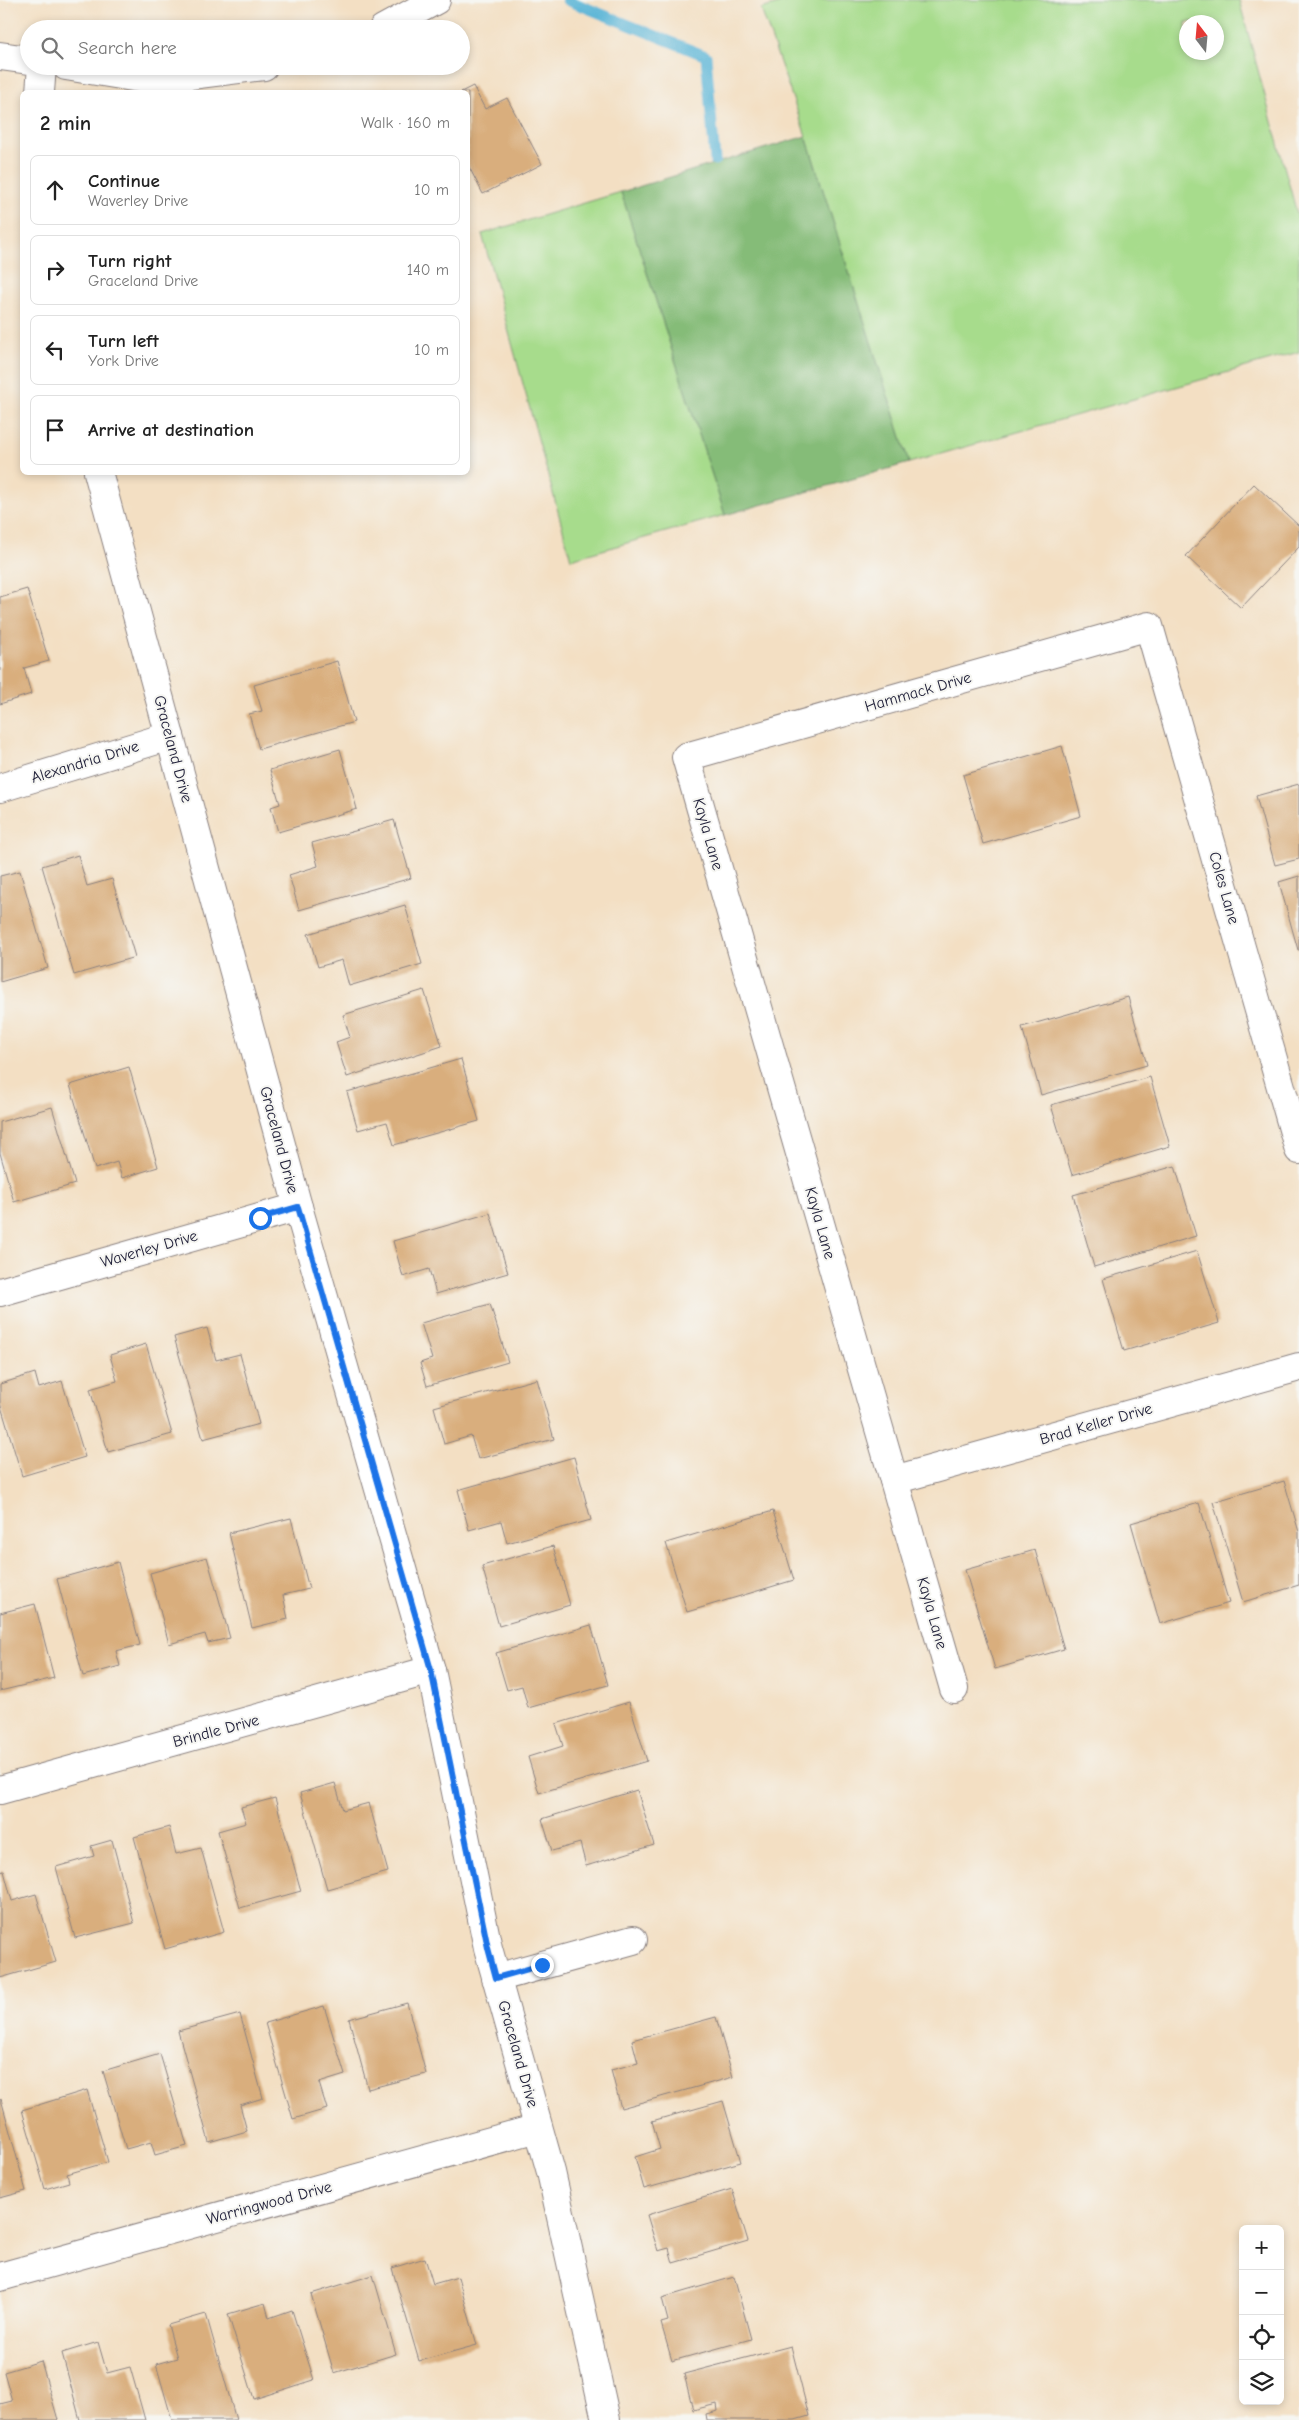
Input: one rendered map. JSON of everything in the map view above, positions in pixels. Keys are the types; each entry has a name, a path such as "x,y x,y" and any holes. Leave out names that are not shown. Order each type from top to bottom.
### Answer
{"street":[{"path":"399,20 436,0"},
{"path":"0,56 20,59"},
{"path":"40,90 41,75"},
{"path":"121,75 151,80 191,75"},
{"name":"Graceland Drive","path":"99,475 298,1207 431,1670 488,1948 550,2172 606,2420"},
{"name":"Hammack Drive","path":"686,757 1150,626"},
{"name":"Coles Lane","path":"1150,626 1299,1150"},
{"name":"Alexandria Drive","path":"0,788 170,736"},
{"name":"Kayla Lane","path":"686,757 954,1689"},
{"name":"Waverley Drive","path":"0,1292 298,1207"},
{"name":"Brad Keller Drive","path":"894,1480 1299,1367"},
{"name":"Brindle Drive","path":"0,1790 431,1670"},
{"path":"496,1978 633,1940"},
{"name":"Warringwood Drive","path":"0,2277 538,2128"}],"green space":[{"path":"791,0 1239,0 1299,221 1299,352 909,463 806,136 761,9"},
{"path":"806,136 909,463 725,515 621,192"},
{"path":"621,192 725,515 571,559 482,234"}],"building":[{"path":"473,86 485,109 507,98 542,164 483,194 470,169 470,90 465,90"},
{"path":"1254,484 1299,526 1299,547 1241,608 1186,556"},
{"path":"27,589 49,661 24,668 31,694 0,704 0,597"},
{"path":"337,661 354,722 259,749 249,714 262,711 254,685"},
{"path":"1062,746 1081,816 983,844 963,775"},
{"path":"340,749 357,809 278,832 271,807 280,804 270,770"},
{"path":"1299,784 1299,859 1275,865 1256,796"},
{"path":"394,820 411,878 299,910 289,875 318,866 312,843"},
{"path":"78,855 87,886 112,879 135,957 74,975 42,866"},
{"path":"20,871 48,968 0,982 0,876"},
{"path":"1299,876 1299,950 1298,950 1279,882"},
{"path":"405,905 422,964 349,986 342,960 318,967 308,934"},
{"path":"424,990 442,1046 347,1077 336,1042 350,1037 343,1015"},
{"path":"1128,997 1147,1065 1041,1095 1022,1027"},
{"path":"461,1059 479,1121 394,1145 387,1122 358,1130 347,1092"},
{"path":"129,1067 158,1167 122,1178 117,1162 95,1169 70,1085"},
{"path":"1150,1077 1170,1146 1072,1175 1051,1105"},
{"path":"52,1107 75,1184 14,1202 0,1153 0,1122"},
{"path":"1175,1166 1196,1236 1094,1267 1073,1195"},
{"path":"490,1213 508,1273 436,1294 429,1269 403,1277 393,1241"},
{"path":"1197,1251 1219,1323 1124,1351 1103,1279"},
{"path":"490,1304 508,1362 427,1386 420,1363 432,1359 421,1323"},
{"path":"207,1328 216,1360 240,1354 259,1424 203,1439 174,1337"},
{"path":"146,1344 172,1434 108,1452 90,1389 117,1381 110,1355"},
{"path":"35,1373 39,1388 62,1381 85,1457 22,1476 0,1403 0,1384"},
{"path":"537,1379 554,1439 478,1459 471,1436 444,1444 434,1407"},
{"path":"574,1457 591,1520 507,1543 501,1521 469,1530 458,1490"},
{"path":"1284,1481 1299,1532 1299,1585 1243,1602 1213,1502"},
{"path":"1199,1503 1229,1603 1160,1624 1131,1523"},
{"path":"773,1511 794,1580 687,1612 666,1543"},
{"path":"291,1518 309,1589 283,1595 288,1619 252,1628 229,1533"},
{"path":"553,1546 570,1605 499,1626 482,1566"},
{"path":"1035,1550 1064,1649 995,1669 965,1570"},
{"path":"207,1557 230,1638 208,1643 205,1634 169,1644 150,1573"},
{"path":"118,1562 140,1645 116,1651 120,1666 83,1676 57,1579"},
{"path":"35,1604 54,1678 0,1691 0,1613"},
{"path":"591,1625 608,1685 528,1708 522,1686 507,1690 496,1653"},
{"path":"629,1702 647,1761 539,1793 528,1757 563,1746 556,1724"},
{"path":"335,1783 343,1810 369,1803 388,1872 327,1889 300,1793"},
{"path":"637,1790 654,1845 586,1866 580,1843 552,1851 542,1819"},
{"path":"275,1798 301,1891 240,1908 218,1831 246,1823 241,1807"},
{"path":"169,1827 176,1854 201,1848 224,1932 165,1949 134,1837"},
{"path":"112,1840 134,1923 75,1938 56,1867 94,1856 91,1846"},
{"path":"4,1871 12,1901 36,1894 56,1962 0,1978 0,1872"},
{"path":"407,2003 426,2074 368,2089 349,2019"},
{"path":"324,2006 345,2075 319,2083 327,2109 293,2119 265,2023"},
{"path":"240,2014 263,2098 240,2105 247,2131 209,2142 178,2031"},
{"path":"716,2017 733,2077 621,2108 611,2070 638,2063 632,2040"},
{"path":"160,2054 187,2146 155,2155 151,2142 126,2149 103,2071"},
{"path":"87,2090 108,2162 67,2174 69,2182 45,2189 22,2110"},
{"path":"0,2100 26,2191 0,2198"},
{"path":"723,2101 741,2162 644,2189 635,2157 660,2149 652,2121"},
{"path":"732,2189 748,2241 673,2263 669,2248 658,2251 647,2215"},
{"path":"425,2258 433,2284 458,2277 477,2345 419,2361 392,2268"},
{"path":"373,2275 396,2354 334,2373 311,2294"},
{"path":"734,2277 751,2339 672,2361 661,2323 668,2321 662,2298"},
{"path":"265,2303 269,2318 292,2310 314,2380 254,2399 228,2314"},
{"path":"206,2314 236,2420 172,2420 156,2364 177,2358 168,2325"},
{"path":"98,2342 107,2373 130,2367 145,2420 80,2420 62,2353"},
{"path":"791,2346 809,2416 795,2420 707,2420 706,2414 718,2411 717,2404 693,2410 684,2374"},
{"path":"41,2361 58,2420 0,2420 0,2404 12,2401 4,2372"}],"waterway":[{"path":"567,0 706,56 715,160"}],"route":[{"path":"260,1218 298,1207 431,1670 488,1948 496,1978 542,1965"}]}
